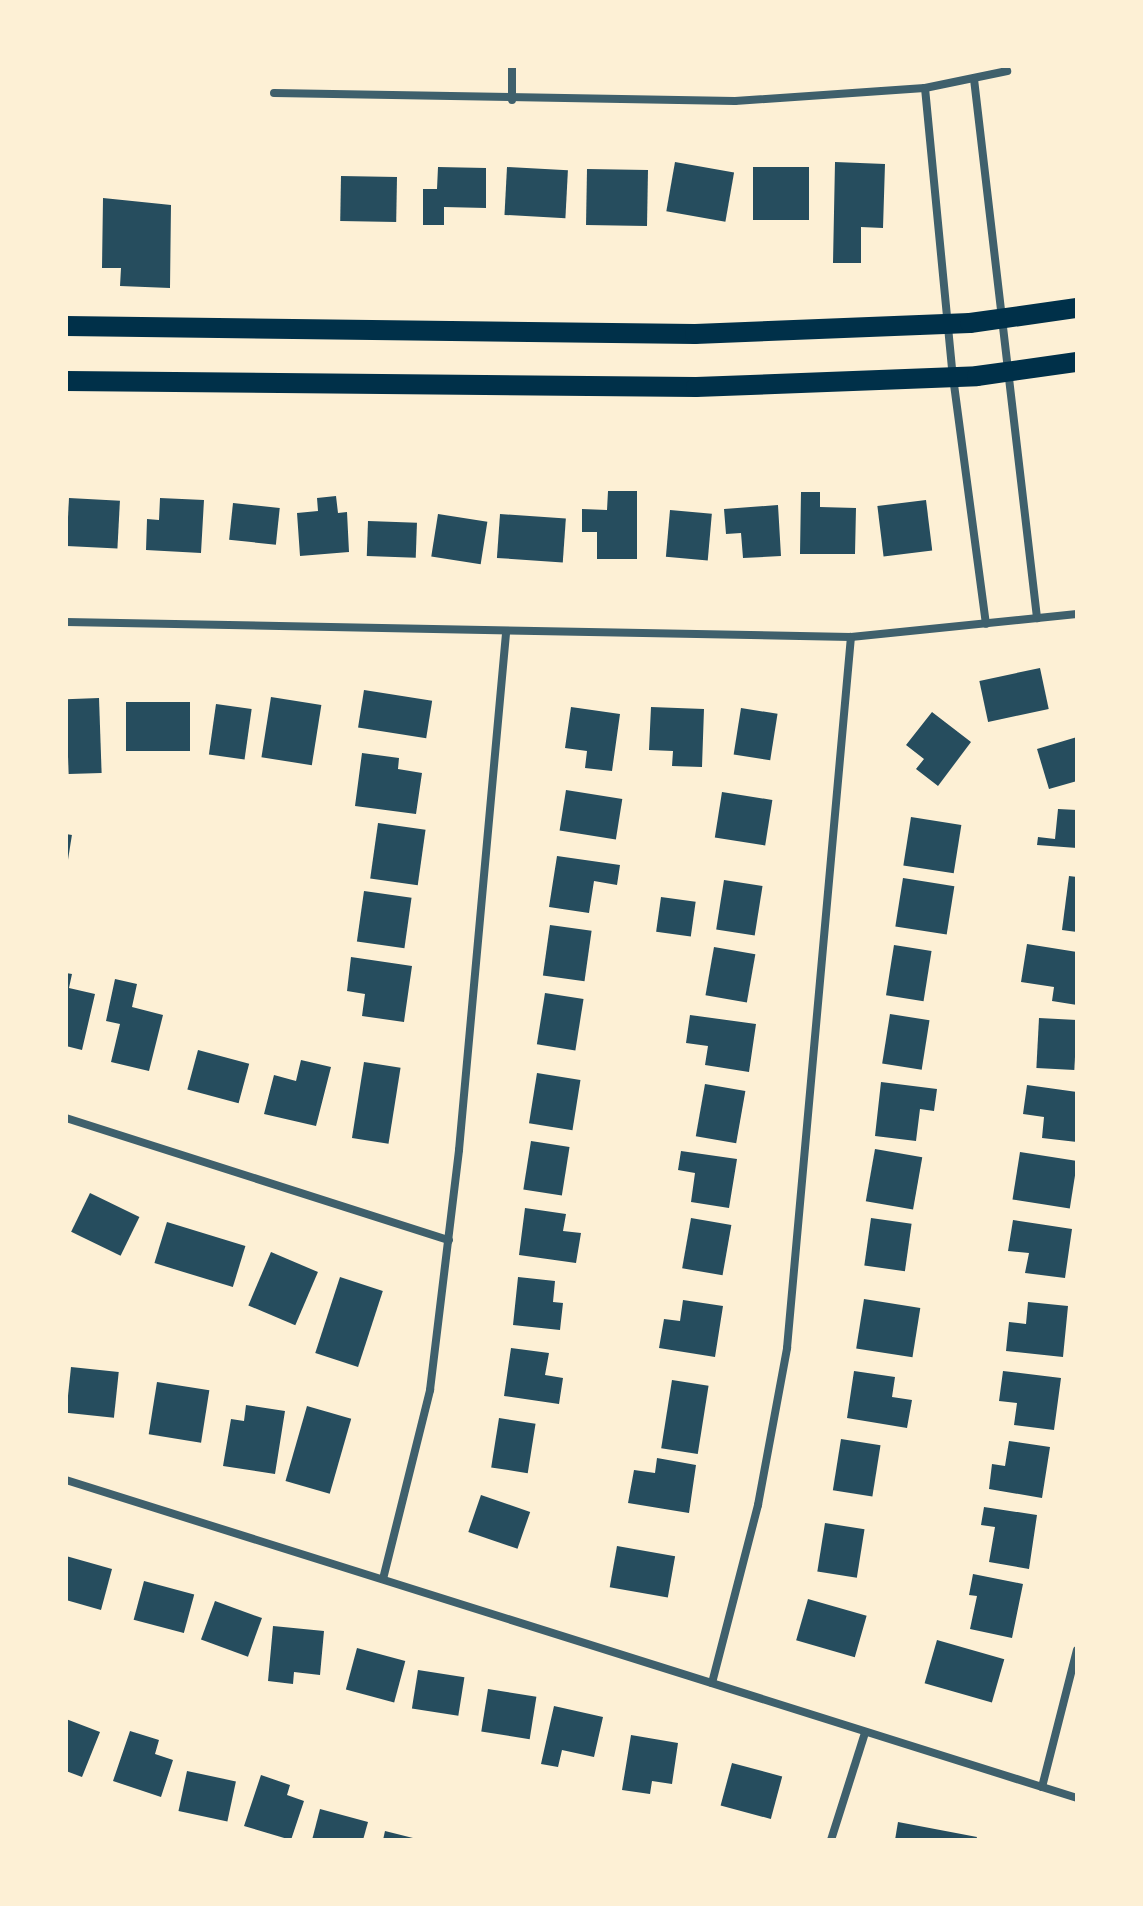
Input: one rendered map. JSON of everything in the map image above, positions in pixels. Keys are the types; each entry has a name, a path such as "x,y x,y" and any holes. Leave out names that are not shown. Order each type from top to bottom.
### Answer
{"main road":[{"path":"66,326 695,334 948,324 1077,308"},
{"path":"66,381 696,387 953,377 1077,362"}],"street":[{"path":"512,66 512,100"},
{"path":"274,93 512,100 735,101 925,88 1007,71"},
{"path":"974,79 1002,340 1037,618"},
{"path":"925,88 953,377 986,624"},
{"path":"66,622 506,634 851,637 1077,614"},
{"path":"383,1579 430,1390 449,1240 506,634"},
{"path":"712,1683 758,1505 787,1348 851,637"},
{"path":"66,1118 449,1240"},
{"path":"66,1480 1077,1798"},
{"path":"1042,1787 1077,1650"},
{"path":"831,1840 865,1733"}],"building":[{"path":"675,162 734,172 725,222 666,211"},
{"path":"835,162 885,164 883,228 861,227 861,263 833,263"},
{"path":"438,167 486,168 486,208 444,207 444,225 423,225 423,189 437,189"},
{"path":"507,167 568,170 565,218 504,215"},
{"path":"753,167 809,167 809,220 753,220"},
{"path":"587,169 648,170 647,226 586,225"},
{"path":"341,176 397,177 396,222 340,221"},
{"path":"103,198 171,205 170,288 120,286 121,268 102,268"},
{"path":"608,491 637,491 637,559 597,559 597,532 582,532 582,509 607,510"},
{"path":"801,492 820,492 820,507 856,508 855,554 800,554"},
{"path":"336,496 338,513 347,512 349,552 300,556 297,513 318,511 317,498"},
{"path":"69,498 120,501 117,549 66,546"},
{"path":"160,498 204,500 201,553 146,550 147,519 159,520"},
{"path":"926,500 932,551 884,557 877,506"},
{"path":"233,503 280,508 276,545 229,540"},
{"path":"778,505 781,556 743,558 741,533 726,534 724,509"},
{"path":"670,510 712,514 708,560 666,557"},
{"path":"438,514 487,522 481,564 431,556"},
{"path":"500,514 566,519 563,562 497,558"},
{"path":"368,521 417,523 416,558 367,556"},
{"path":"1040,668 1049,709 988,722 979,681"},
{"path":"364,690 432,701 426,738 358,728"},
{"path":"271,697 321,705 312,765 261,757"},
{"path":"99,698 102,773 69,774 66,699"},
{"path":"126,702 190,702 190,751 126,751"},
{"path":"216,704 252,709 245,760 209,755"},
{"path":"571,707 620,714 612,771 585,768 587,751 565,748"},
{"path":"651,707 704,709 702,767 672,766 673,751 649,750"},
{"path":"741,708 778,714 770,760 734,754"},
{"path":"932,712 971,742 938,786 916,769 924,759 906,745"},
{"path":"1077,737 1077,781 1049,789 1037,749"},
{"path":"362,753 399,758 398,769 422,773 416,814 355,806"},
{"path":"566,790 622,799 616,839 560,830"},
{"path":"722,792 772,800 765,845 715,837"},
{"path":"1058,809 1077,810 1077,848 1037,845 1038,837 1055,839"},
{"path":"911,817 961,825 954,873 903,865"},
{"path":"378,823 426,830 418,885 370,878"},
{"path":"66,834 72,835 66,867"},
{"path":"557,856 620,865 617,885 594,881 589,913 549,907"},
{"path":"1069,876 1077,877 1077,932 1062,930"},
{"path":"903,878 954,886 947,935 895,926"},
{"path":"724,880 763,886 755,935 716,929"},
{"path":"364,891 412,898 404,948 357,942"},
{"path":"661,897 696,902 691,937 656,932"},
{"path":"550,925 592,931 584,981 543,976"},
{"path":"1027,944 1077,952 1077,1005 1052,1001 1054,987 1021,982"},
{"path":"894,945 932,951 924,1001 886,995"},
{"path":"714,947 755,954 747,1003 705,995"},
{"path":"351,957 412,966 404,1022 362,1016 365,994 347,991"},
{"path":"66,973 72,974 69,988 95,994 82,1050 66,1046"},
{"path":"115,979 137,984 132,1007 163,1015 149,1071 111,1062 120,1024 106,1021"},
{"path":"545,993 584,999 575,1050 537,1044"},
{"path":"890,1014 930,1020 922,1070 882,1063"},
{"path":"690,1015 756,1024 749,1072 705,1065 708,1046 686,1043"},
{"path":"1039,1018 1077,1020 1074,1070 1036,1068"},
{"path":"198,1050 249,1064 239,1103 187,1090"},
{"path":"301,1060 331,1067 316,1126 264,1114 274,1075 296,1081"},
{"path":"364,1062 401,1068 388,1144 352,1138"},
{"path":"537,1073 580,1080 572,1130 529,1123"},
{"path":"881,1082 937,1089 934,1111 920,1109 916,1141 875,1136"},
{"path":"705,1084 745,1091 736,1143 696,1136"},
{"path":"1027,1085 1077,1092 1077,1142 1042,1138 1044,1117 1023,1114"},
{"path":"531,1141 570,1147 562,1195 523,1189"},
{"path":"875,1149 922,1157 913,1210 866,1201"},
{"path":"681,1151 737,1159 729,1208 691,1202 695,1173 678,1170"},
{"path":"1020,1152 1077,1161 1070,1208 1012,1199"},
{"path":"90,1193 139,1217 121,1256 71,1232"},
{"path":"525,1208 566,1214 563,1231 581,1233 576,1263 519,1255"},
{"path":"691,1218 731,1225 723,1275 682,1268"},
{"path":"871,1218 912,1224 905,1271 864,1266"},
{"path":"1013,1220 1072,1229 1065,1278 1025,1273 1029,1253 1008,1251"},
{"path":"167,1222 245,1246 233,1287 154,1263"},
{"path":"271,1252 318,1272 295,1325 248,1305"},
{"path":"340,1277 383,1291 358,1367 315,1353"},
{"path":"518,1277 555,1281 553,1302 563,1303 560,1330 513,1325"},
{"path":"864,1299 920,1308 912,1357 856,1348"},
{"path":"683,1300 723,1306 715,1357 659,1348 664,1319 680,1321"},
{"path":"1028,1302 1068,1306 1063,1357 1006,1351 1009,1322 1026,1324"},
{"path":"511,1348 549,1353 545,1375 563,1378 559,1404 504,1396"},
{"path":"71,1367 119,1372 114,1418 66,1413"},
{"path":"854,1371 895,1377 892,1397 912,1400 907,1428 847,1418"},
{"path":"1003,1371 1061,1378 1054,1430 1014,1425 1017,1403 999,1401"},
{"path":"672,1380 709,1386 698,1454 661,1448"},
{"path":"157,1382 209,1390 201,1443 149,1434"},
{"path":"246,1405 285,1411 275,1474 223,1466 231,1419 244,1421"},
{"path":"307,1406 351,1419 330,1494 286,1481"},
{"path":"499,1418 536,1424 528,1473 491,1467"},
{"path":"841,1439 881,1445 872,1497 833,1490"},
{"path":"1009,1441 1050,1447 1042,1498 989,1489 992,1464 1005,1466"},
{"path":"657,1458 696,1465 689,1513 628,1503 634,1470 655,1473"},
{"path":"481,1495 530,1512 517,1549 468,1532"},
{"path":"984,1507 1037,1515 1029,1569 989,1562 995,1527 981,1525"},
{"path":"825,1523 865,1529 857,1578 817,1571"},
{"path":"617,1546 675,1556 668,1598 610,1587"},
{"path":"66,1556 112,1569 101,1610 66,1600"},
{"path":"973,1574 1023,1584 1012,1638 970,1629 977,1596 969,1595"},
{"path":"144,1581 194,1594 184,1633 134,1620"},
{"path":"808,1599 867,1616 855,1657 796,1640"},
{"path":"215,1601 262,1618 248,1657 201,1640"},
{"path":"273,1626 324,1631 320,1675 294,1672 293,1684 268,1681"},
{"path":"937,1640 1004,1659 992,1703 925,1683"},
{"path":"357,1648 405,1661 394,1702 346,1690"},
{"path":"418,1670 464,1677 458,1716 412,1709"},
{"path":"488,1689 536,1697 530,1739 481,1731"},
{"path":"554,1706 603,1717 594,1757 562,1750 558,1767 541,1764"},
{"path":"66,1719 100,1732 82,1777 66,1771"},
{"path":"130,1731 159,1740 155,1754 173,1760 161,1797 113,1781"},
{"path":"631,1735 678,1743 672,1784 652,1781 650,1794 622,1790"},
{"path":"732,1763 782,1776 771,1819 721,1806"},
{"path":"187,1771 236,1781 227,1821 178,1811"},
{"path":"261,1775 290,1785 287,1795 304,1801 291,1840 244,1826"},
{"path":"320,1809 368,1822 363,1840 312,1840"},
{"path":"898,1822 977,1837 976,1840 895,1840"},
{"path":"385,1831 417,1839 417,1840 383,1840"}]}
